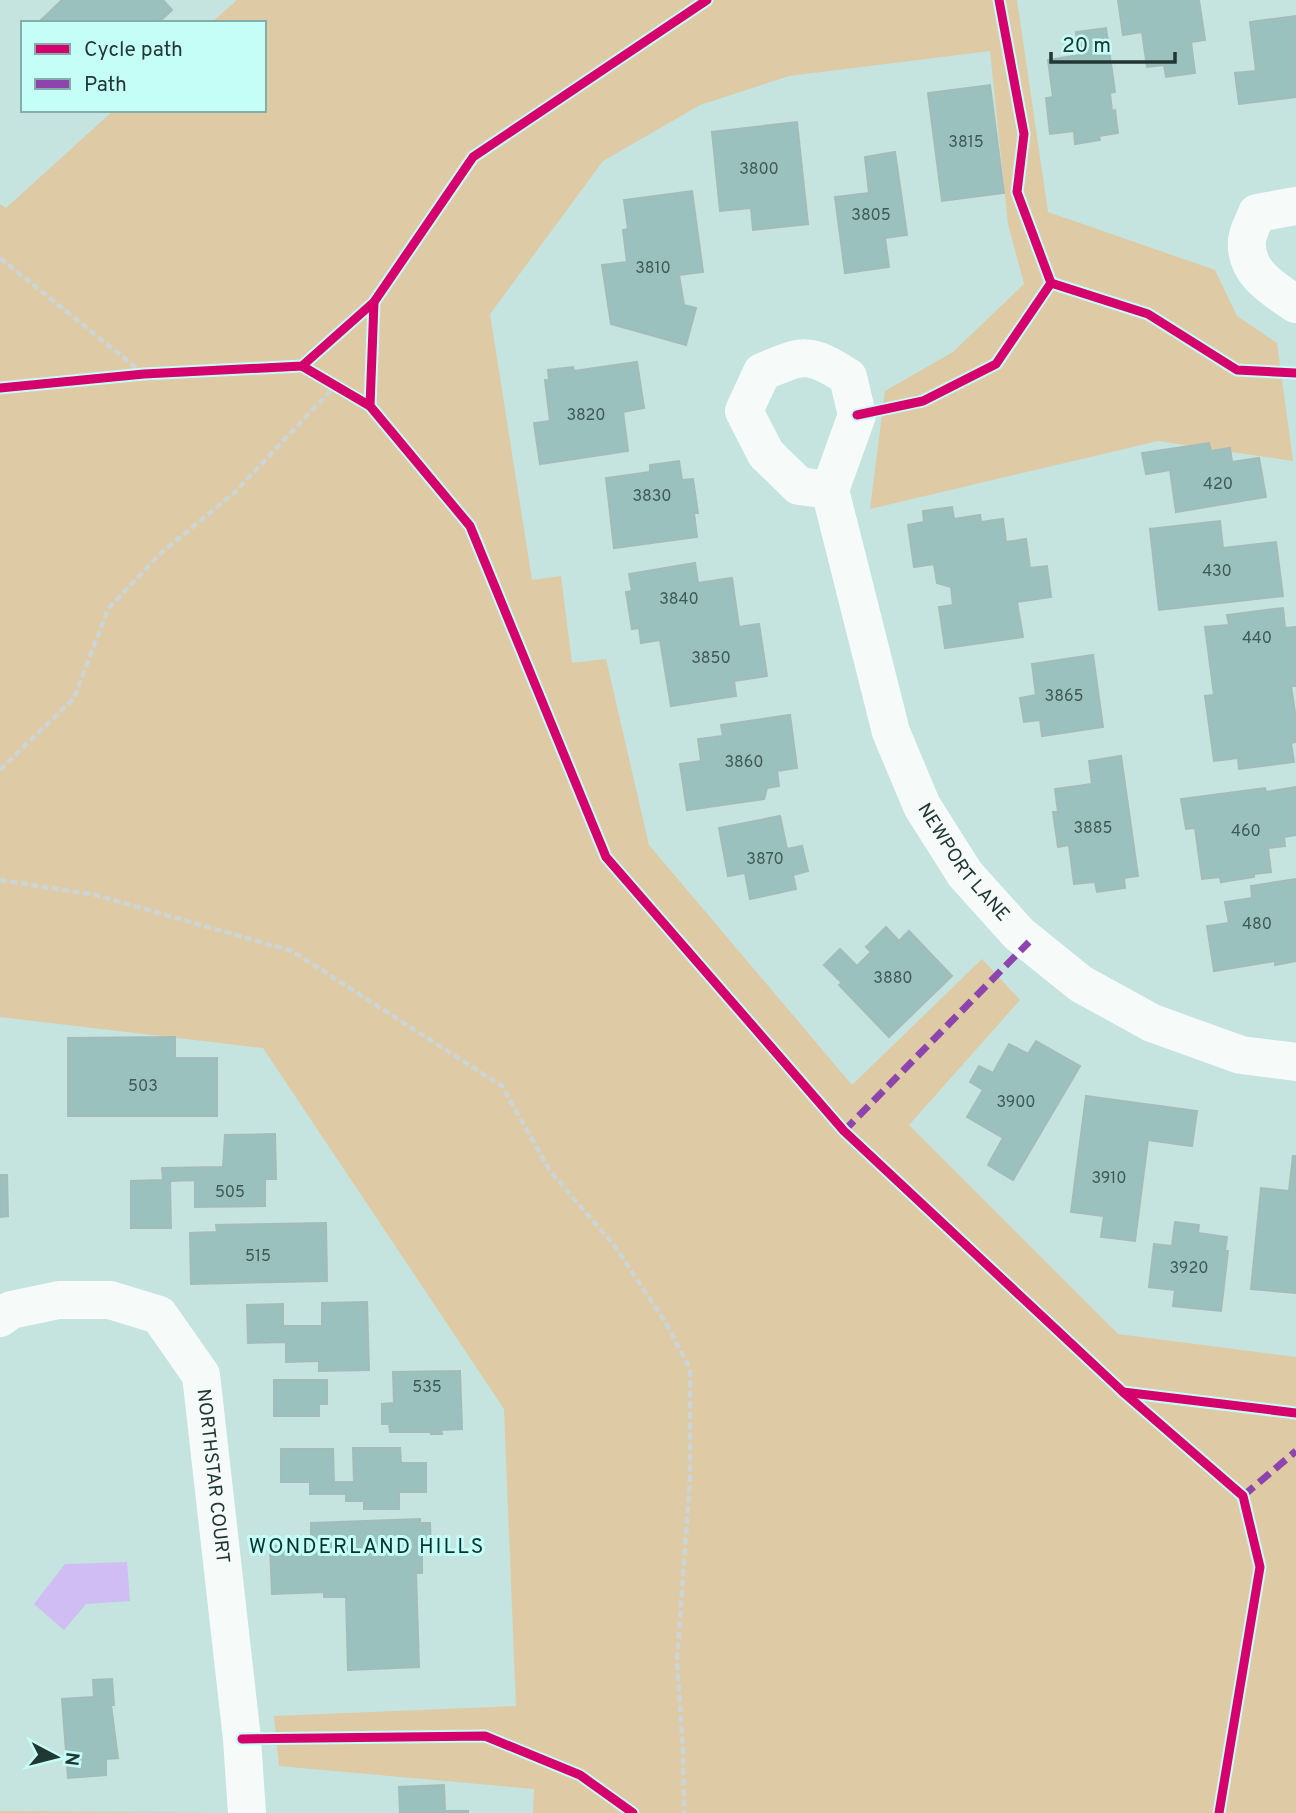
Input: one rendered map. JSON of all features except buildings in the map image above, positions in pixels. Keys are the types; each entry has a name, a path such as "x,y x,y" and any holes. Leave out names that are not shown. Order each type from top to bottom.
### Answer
{"street":[{"path":"1296,206 1258,213 1247,241 1250,262 1264,282 1296,304"},
{"name":"NEWPORT LANE","path":"830,490 891,732 922,806 965,874 1019,934 1082,984 1152,1023 1241,1055 1296,1062"},
{"name":"NORTHSTAR COURT","path":"0,1318 11,1310 59,1300 110,1300 159,1315 201,1375 242,1739 247,1813"}],"path":[{"path":"0,258 144,374"},
{"path":"0,770 74,698 108,609 160,553 234,493 335,386"},
{"path":"0,880 96,895 292,951 502,1086 550,1171 614,1245 666,1323 690,1369 690,1478 677,1661 684,1813"}],"shaded area":[{"path":"237,0 1017,0 1048,212 1215,270 1237,316 1277,343 1293,461 1158,441 870,509 885,391 953,352 1024,284 1008,224 990,51 789,76 700,105 603,161 490,314 532,580 561,576 572,663 606,659 649,845 852,1085 982,959 1020,1000 909,1125 1118,1334 1296,1357 1296,1813 533,1813 534,1789 279,1766 274,1716 516,1706 504,1409 263,1048 0,1017 0,204 6,208 112,112 266,112 266,21 213,21"},
{"path":"127,1562 130,1601 86,1604 64,1630 34,1604 65,1564"},
{"path":"0,1811 225,1812 0,1813"}],"marked path":[{"path":"844,1131 1029,942"},
{"path":"1243,1496 1296,1451"}],"cycle path":[{"path":"0,388 144,374 302,366 374,302 473,157 707,0"},
{"path":"857,415 923,401 996,364 1051,283 1017,192 1024,134 999,0"},
{"path":"1051,283 1148,314 1237,370 1296,373"},
{"path":"302,366 370,406 374,302"},
{"path":"370,406 470,526 606,857 844,1131 1123,1392 1243,1496 1260,1567 1219,1813"},
{"path":"1123,1392 1296,1413"},
{"path":"242,1739 485,1736 580,1775 633,1813"}],"district":[{"name":"WONDERLAND HILLS","path":"367,1547"}]}
